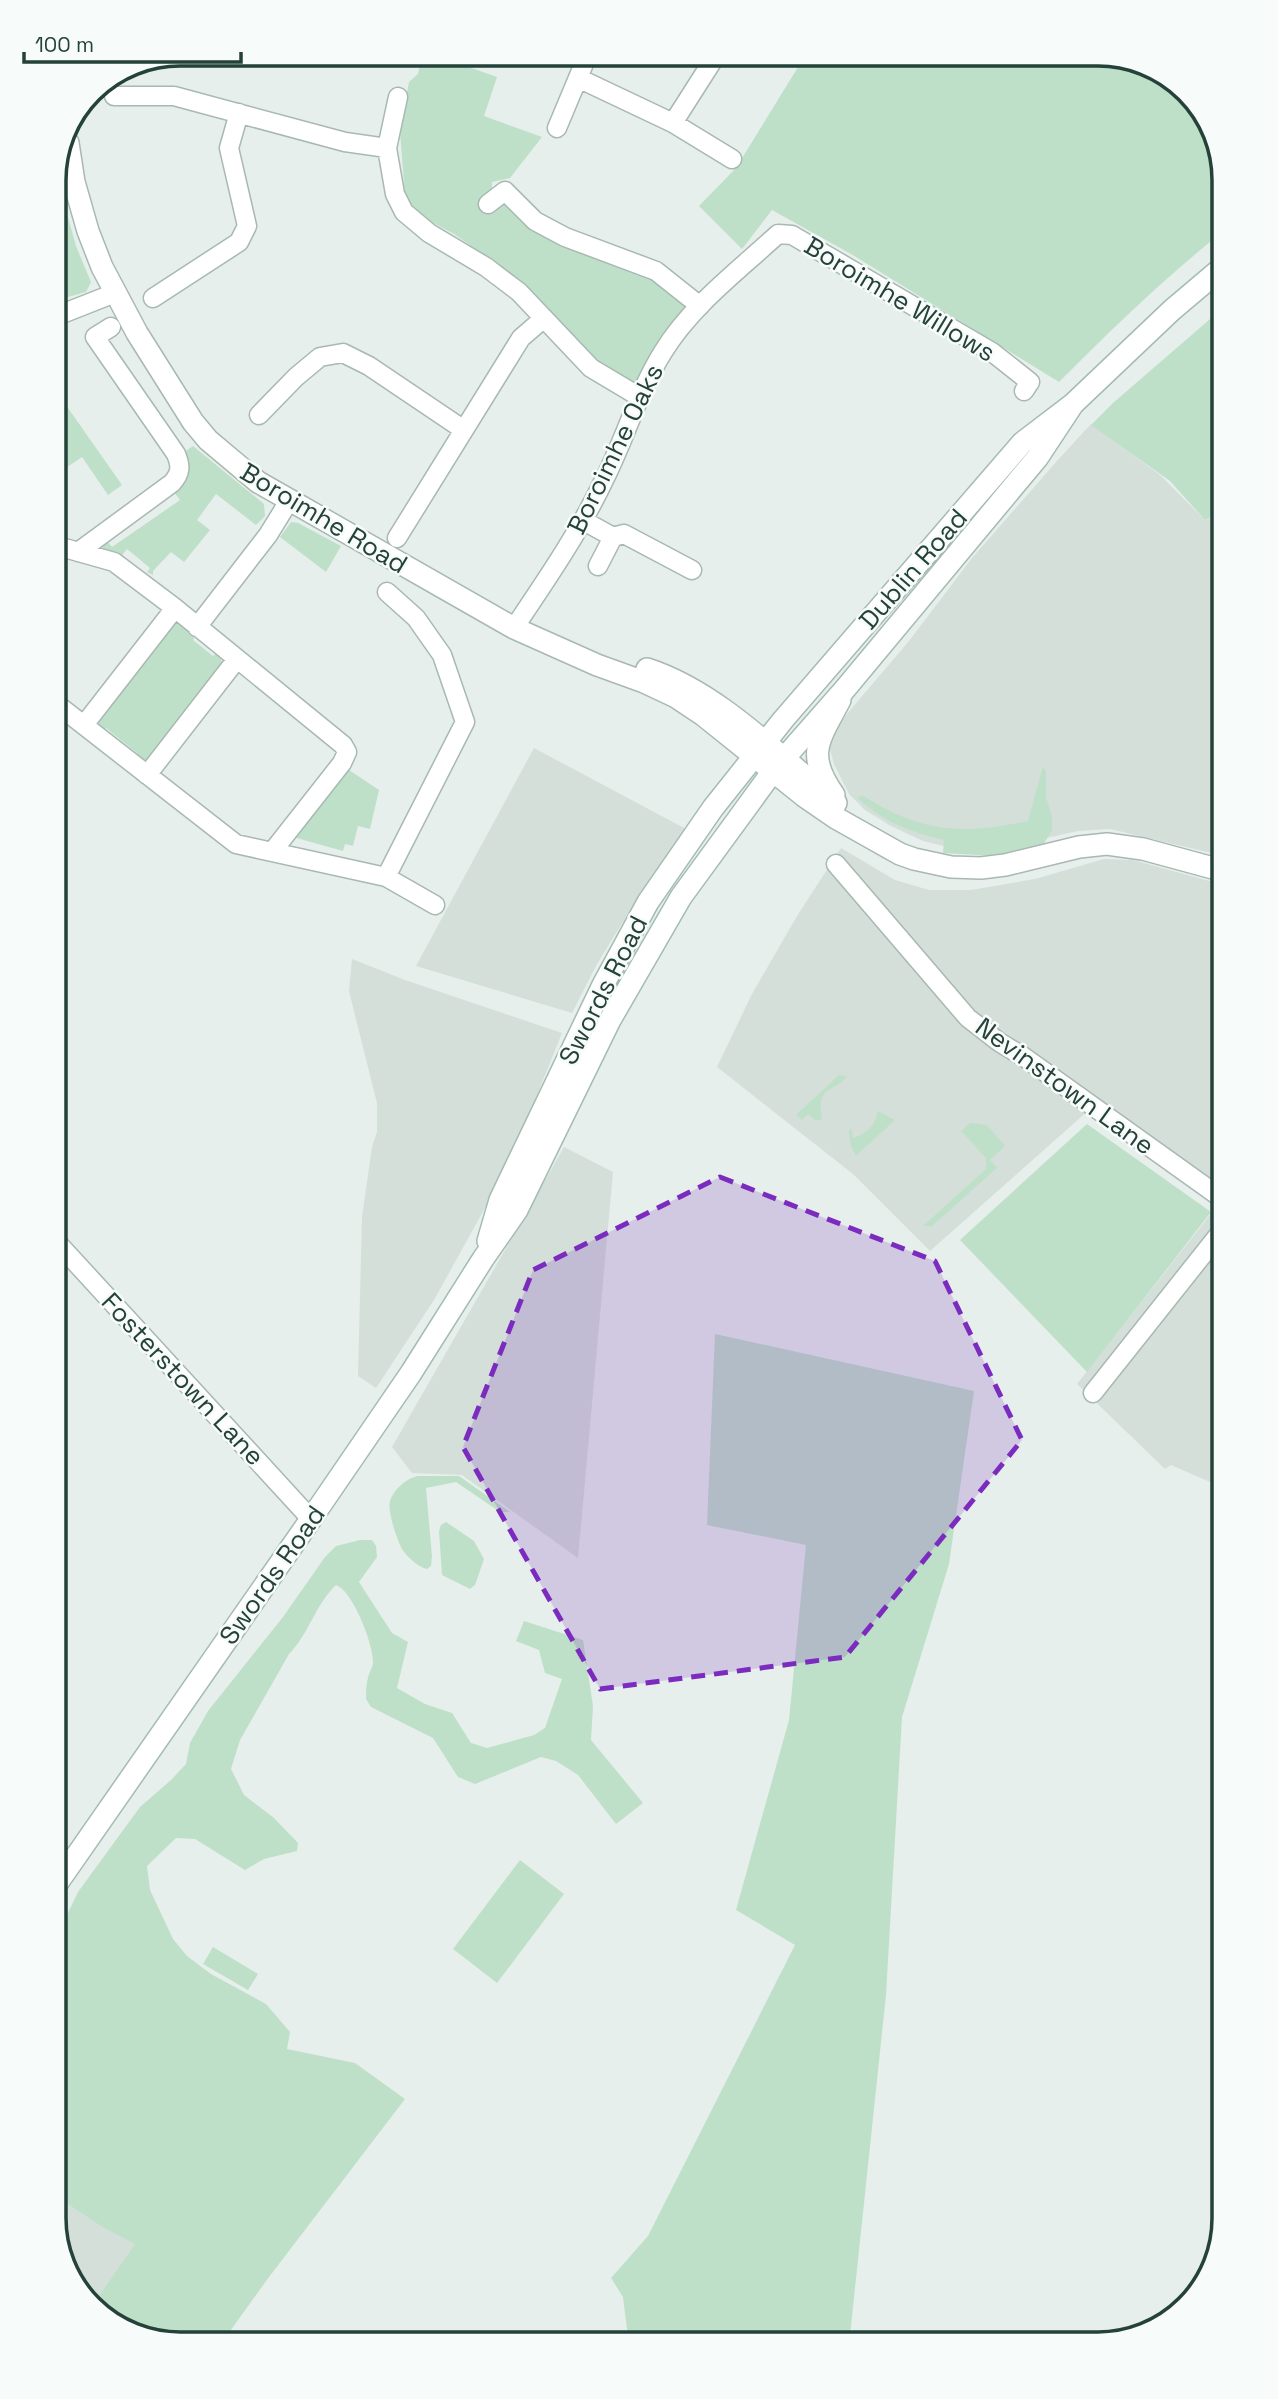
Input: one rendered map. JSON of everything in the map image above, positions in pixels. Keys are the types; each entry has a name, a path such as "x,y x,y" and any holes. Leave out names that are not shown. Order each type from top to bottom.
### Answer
{"main road":[{"name":"Boroimhe Road","path":"70,153 74,182 88,231 115,293 163,377 193,422 208,440 230,459 258,482 289,501 514,628 554,646 640,667 674,679 712,702 778,765"},
{"name":"Dublin Road","path":"759,749 1022,443 1073,404 1172,310 1212,276"},
{"name":"Dublin Road","path":"778,765 845,689 1038,457 1073,404"},
{"path":"845,689 820,738 818,768 844,809 873,839"},
{"name":"Swords Road","path":"483,1259 500,1200 628,938 689,841 759,749"},
{"path":"778,765 844,809"},
{"path":"778,765 836,818 914,859 951,867 1005,865 1079,847 1107,844 1143,849 1212,868"},
{"name":"Swords Road","path":"66,1871 411,1373 517,1210 610,1020 663,925 725,834 778,765"}],"street":[{"path":"557,128 583,66"},
{"path":"673,123 709,67"},
{"path":"578,78 673,123 732,159"},
{"path":"114,96 174,96 345,142 387,148"},
{"path":"398,97 387,148 395,194 404,212 429,233 486,267 519,292 591,368 638,396"},
{"path":"153,298 239,242 247,226 229,148 239,113"},
{"path":"488,204 505,191 535,220 565,237 656,271 700,306"},
{"name":"Boroimhe Willows","path":"759,252 778,234 792,235 992,352 1030,382 1024,391"},
{"name":"Boroimhe Oaks","path":"514,628 584,522 607,474 638,396 664,350 700,306 759,252"},
{"path":"67,312 115,293"},
{"path":"397,538 521,338 543,319"},
{"path":"78,552 172,483 179,475 181,464 95,337 111,327"},
{"path":"259,415 320,357 343,353 369,366 464,430"},
{"path":"197,626 268,535 289,501"},
{"path":"584,522 613,537 624,534 692,570"},
{"path":"598,566 613,537"},
{"path":"67,549 114,562 175,608 343,745 347,752 342,764 272,852"},
{"path":"386,877 465,722 442,654 415,618 387,593"},
{"path":"84,725 175,608"},
{"path":"148,775 237,659"},
{"path":"67,712 236,844 386,877 435,905"},
{"name":"Nevinstown Lane","path":"836,864 968,1018 1212,1191"},
{"path":"1093,1393 1212,1243"},
{"name":"Fosterstown Lane","path":"66,1253 311,1519"}],"highlighted area":[{"path":"720,1177 935,1261 1022,1440 845,1657 600,1689 463,1447 533,1270"}],"shaded area":[{"path":"1091,424 1160,475 1205,520 1212,517 1212,853 1110,829 1078,831 1038,840 960,850 923,841 865,810 849,794 834,764 828,743 835,728 909,641 972,558"},
{"path":"534,748 686,829 629,912 597,964 572,1013 416,966"},
{"path":"841,848 895,880 929,890 971,890 1035,879 1104,859 1133,860 1212,882 1212,1184 1099,1101 930,1251 853,1174 717,1067 752,994 797,916"},
{"path":"352,959 405,980 562,1033 490,1199 434,1300 376,1388 358,1376 362,1217 372,1147 377,1132 377,1103 349,991"},
{"path":"564,1147 613,1172 578,1558 462,1475 412,1473 392,1447"},
{"path":"1212,1212 1212,1483 1171,1465 1165,1469 1077,1384"},
{"path":"66,2203 102,2227 136,2244 99,2297 90,2288 75,2262 69,2240"}],"green space":[{"path":"420,66 467,66 497,77 484,116 542,137 510,178 492,182 492,193 536,233 569,249 654,281 690,307 658,346 635,383 621,379 584,353 520,280 454,234 424,218 405,197 400,131 409,82 418,74"},
{"path":"798,67 1119,69 1141,75 1167,90 1188,111 1196,124 1209,159 1212,181 1212,241 1160,285 1059,382 851,254 772,210 742,249 699,206 736,168"},
{"path":"67,214 76,246 91,282 86,292 67,297"},
{"path":"1212,317 1212,516 1205,520 1170,481 1091,425"},
{"path":"67,406 122,485 108,495 82,457 67,467"},
{"path":"193,446 264,504 265,516 256,525 216,494 197,520 210,530 184,562 171,552 153,571 153,575 147,572 150,568 127,549 119,559 104,551 102,547 106,540 112,547 180,500 174,492 182,484 186,474 187,464 183,453"},
{"path":"291,522 298,523 341,546 326,572 280,537"},
{"path":"175,623 196,635 193,640 213,656 217,653 221,657 222,668 150,758 145,760 134,757 137,753 106,728 103,732 98,727 98,721 169,626"},
{"path":"1043,766 1046,772 1046,797 1052,817 1052,830 1042,847 994,856 943,853 944,840 897,825 857,798 862,795 904,817 942,828 982,828 1028,821"},
{"path":"346,768 379,790 370,829 358,826 353,846 345,844 343,851 293,837"},
{"path":"839,1075 847,1076 821,1100 822,1119 816,1121 808,1114 802,1120 796,1115"},
{"path":"878,1111 895,1120 856,1156 851,1146 849,1131 851,1128 853,1138 866,1131 875,1121"},
{"path":"970,1123 987,1125 1005,1146 990,1160 997,1168 932,1226 923,1226 986,1169 986,1158 961,1131"},
{"path":"1087,1124 1211,1212 1087,1372 960,1240"},
{"path":"715,1334 974,1391 949,1564 902,1717 886,1995 850,2332 627,2332 623,2297 611,2278 648,2236 795,1945 736,1910 789,1720 806,1545 707,1525"},
{"path":"418,1476 459,1476 510,1512 500,1512 456,1482 426,1488 432,1556 431,1566 424,1568 402,1549 389,1505 401,1485"},
{"path":"446,1522 474,1541 484,1559 475,1585 470,1589 442,1575 439,1531 441,1525"},
{"path":"372,1540 376,1546 377,1557 359,1582 392,1633 408,1642 397,1688 425,1704 452,1713 471,1743 487,1748 534,1735 545,1728 562,1679 545,1673 539,1650 516,1641 524,1621 583,1640 593,1706 591,1740 643,1803 616,1824 578,1775 556,1761 541,1757 475,1784 458,1777 433,1738 371,1707 366,1699 366,1691 373,1662 366,1631 349,1597 336,1585 289,1654 240,1740 231,1769 244,1795 274,1818 298,1843 297,1851 264,1859 245,1870 195,1839 176,1838 147,1866 150,1890 173,1939 187,1956 211,1974 266,2004 290,2032 287,2049 355,2063 405,2099 229,2332 159,2330 130,2321 99,2297 135,2244 102,2227 66,2203 66,1916 78,1892 140,1807 186,1764 190,1743 208,1711 336,1546"},
{"path":"520,1860 564,1894 497,1983 453,1949"},
{"path":"213,1947 258,1974 248,1990 203,1964"}]}
